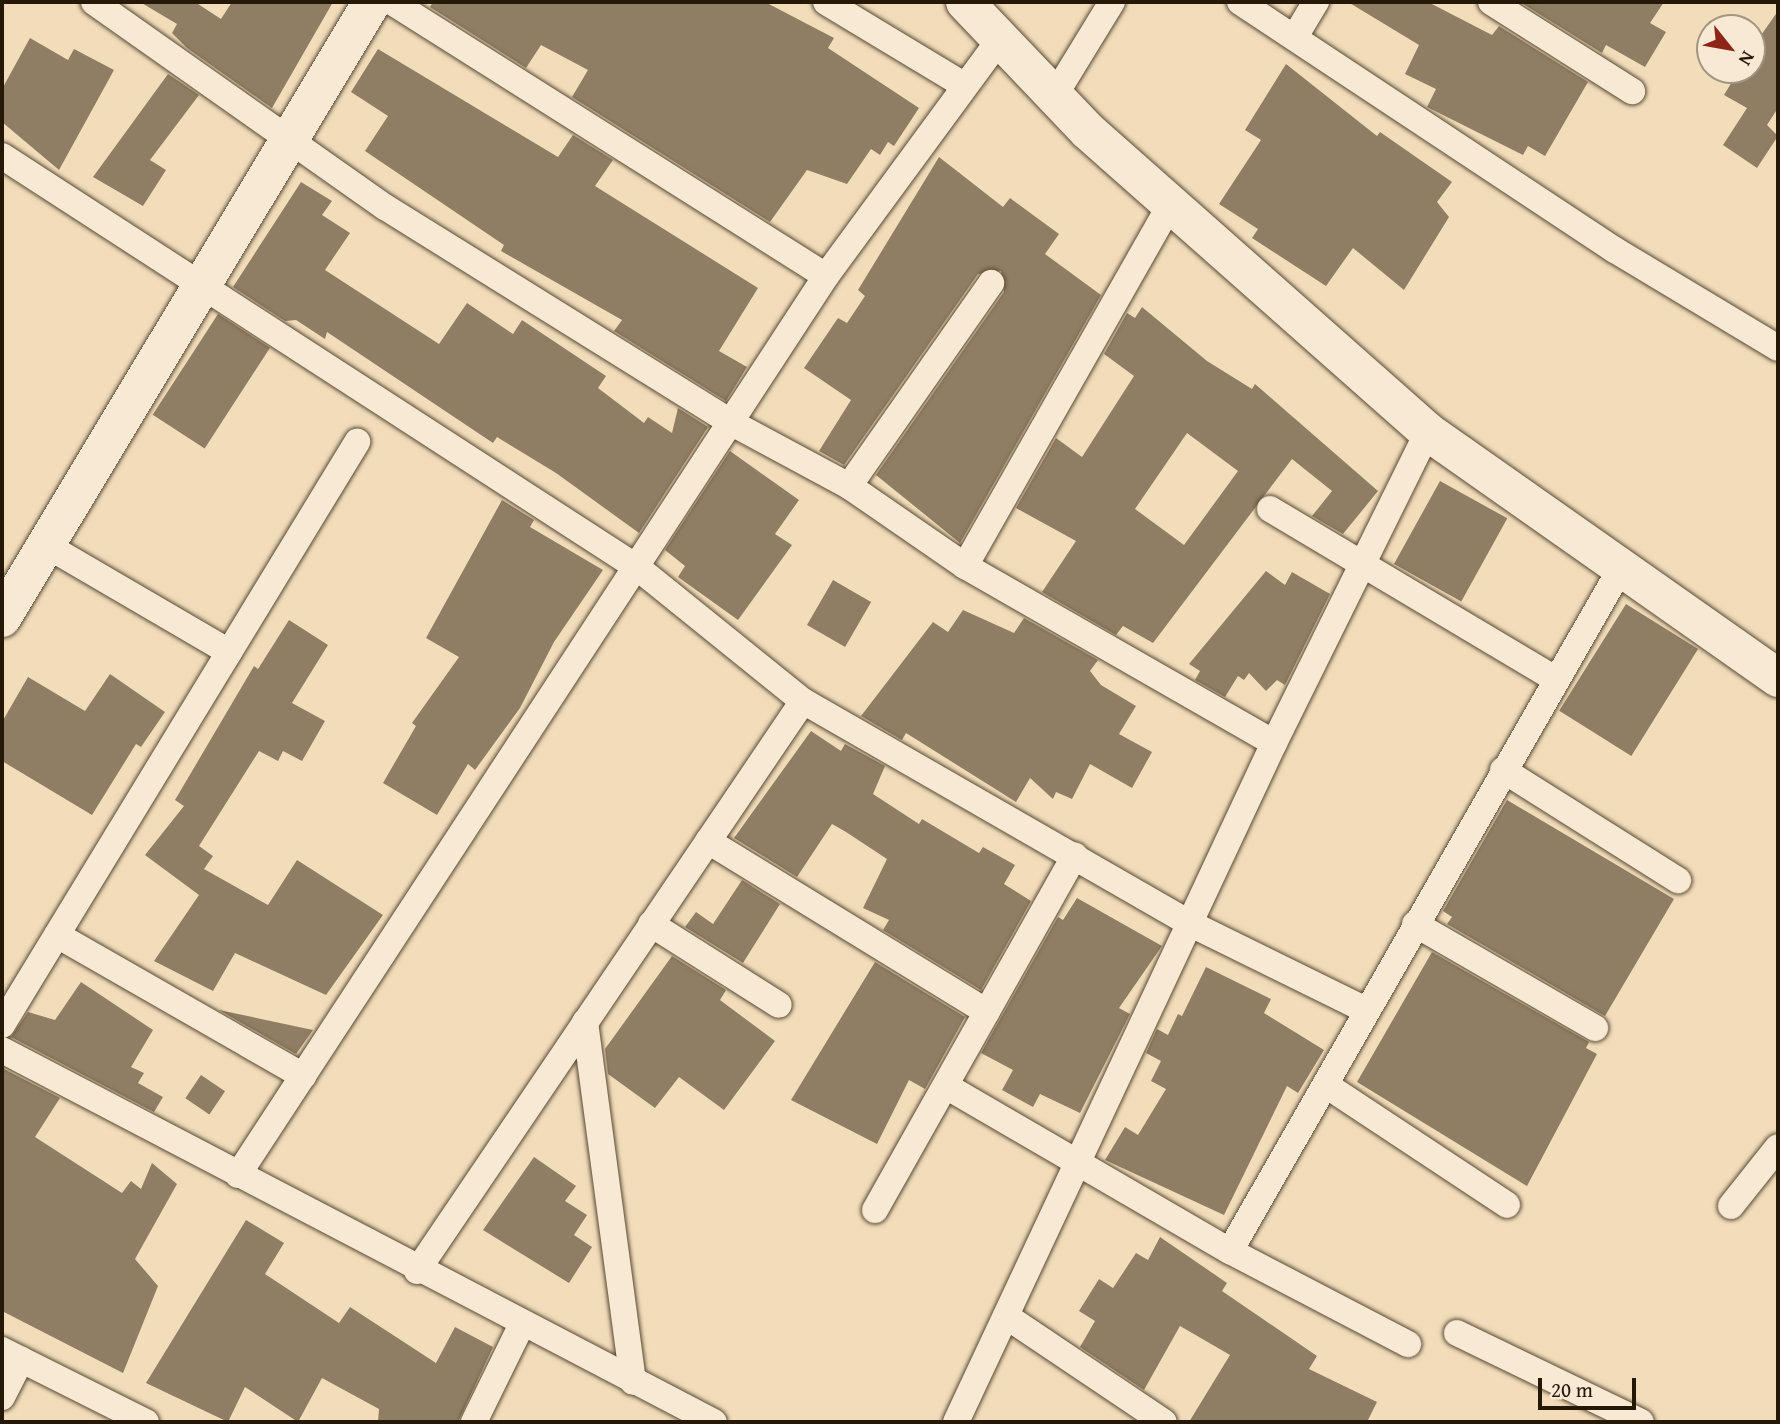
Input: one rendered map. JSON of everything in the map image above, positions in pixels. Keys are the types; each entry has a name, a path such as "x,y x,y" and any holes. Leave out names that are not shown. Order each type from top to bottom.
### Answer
{"street":[{"path":"94,2 287,143 732,423 849,486 965,566 1273,743"},
{"path":"2,618 372,2"},
{"path":"392,2 826,276"},
{"path":"826,2 965,86"},
{"path":"965,2 1055,95 1171,204 1428,432 1778,678"},
{"path":"1055,95 1112,2"},
{"path":"1240,2 1296,35 1615,250 1778,348"},
{"path":"1296,35 1316,2"},
{"path":"1491,2 1632,92"},
{"path":"238,1175 638,568 826,276 1000,38"},
{"path":"2,156 638,568 803,701 1075,855 1189,923 1366,1010"},
{"path":"965,566 1171,204"},
{"path":"849,486 991,283"},
{"path":"956,1422 1076,1160 1273,743 1428,432"},
{"path":"2,1025 357,442"},
{"path":"1270,509 1359,566 1555,679"},
{"path":"46,545 229,652"},
{"path":"1230,1251 1415,923 1621,568"},
{"path":"417,1270 803,701"},
{"path":"1503,770 1678,880"},
{"path":"708,841 987,1012"},
{"path":"875,1210 1075,855"},
{"path":"1415,923 1595,1028"},
{"path":"652,924 779,1005"},
{"path":"57,934 303,1076"},
{"path":"585,1022 634,1382"},
{"path":"2,1050 521,1326 714,1422"},
{"path":"1326,1085 1507,1205"},
{"path":"946,1086 1230,1251 1408,1344"},
{"path":"1731,1206 1778,1147"},
{"path":"1006,1316 1164,1422"},
{"path":"474,1422 521,1326"},
{"path":"1457,1333 1641,1422"},
{"path":"2,1397 11,1355 146,1422"}],"building":[{"path":"140,2 195,2 221,19 232,2 333,2 272,108 187,48 172,33 177,24"},
{"path":"433,2 765,2 834,38 828,48 919,108 894,146 888,142 880,155 871,149 847,184 807,170 770,222 572,97 588,70 541,45 526,68 430,7"},
{"path":"1348,2 1428,2 1492,35 1499,26 1588,82 1545,156 1528,146 1523,155 1427,107 1436,89 1405,74 1419,45"},
{"path":"1520,2 1664,2 1650,23 1666,32 1645,67 1606,45 1602,53"},
{"path":"1778,11 1778,108 1767,125 1778,136 1757,168 1723,145 1747,108 1724,95 1731,84 1766,84 1766,28"},
{"path":"30,38 68,60 74,49 114,70 59,170 2,122 2,89"},
{"path":"378,49 558,157 573,135 613,160 595,186 758,288 719,351 747,367 726,401 614,331 622,320 501,251 504,245 365,151 388,116 351,92"},
{"path":"1286,64 1377,136 1380,132 1452,182 1437,202 1449,217 1404,290 1353,248 1326,286 1252,238 1258,229 1219,204 1261,140 1245,130"},
{"path":"168,74 199,95 150,160 166,170 143,206 93,177"},
{"path":"939,157 1003,207 1010,198 1059,234 1045,254 1101,295 960,543 876,475 1004,292 1001,271 978,274 844,465 819,451 851,400 804,368 838,318 847,323 865,296 858,290"},
{"path":"301,182 332,201 322,215 350,233 325,270 439,344 467,303 513,334 522,320 606,376 598,388 644,423 648,417 672,433 678,408 708,427 639,533 556,473 497,437 493,443 327,332 325,339 296,320 285,321 233,287"},
{"path":"1142,307 1207,361 1252,389 1255,384 1378,491 1343,534 1312,516 1332,491 1292,459 1153,643 1123,626 1116,635 1042,592 1076,541 1016,508 1056,438 1082,457 1134,376 1104,354 1127,313 1135,318","holes":["1187,433 1238,471 1184,545 1135,509"]},
{"path":"218,314 270,348 205,448 153,415"},
{"path":"730,451 799,500 775,534 792,545 738,620 678,577 685,566 665,550"},
{"path":"1440,481 1507,518 1461,601 1394,564"},
{"path":"502,500 534,520 530,527 603,570 554,642 520,708 475,770 468,764 437,815 383,783 416,726 412,723 459,657 426,638"},
{"path":"1266,571 1285,585 1292,572 1330,594 1285,685 1277,680 1266,691 1249,673 1244,680 1238,676 1225,697 1195,680 1200,671 1189,664"},
{"path":"833,580 871,602 845,647 807,625"},
{"path":"1626,604 1698,649 1631,756 1559,711"},
{"path":"963,610 1014,633 1024,618 1098,660 1090,671 1101,685 1136,706 1119,734 1152,752 1132,788 1090,764 1072,799 1056,792 1053,799 1030,778 1016,802 906,733 902,740 861,716 933,622 948,632"},
{"path":"289,620 328,645 292,703 325,721 302,761 283,751 278,761 259,751 199,846 213,856 204,869 268,905 297,860 383,915 326,995 235,953 213,991 154,961 199,895 145,855 184,806 175,800 254,666 258,669"},
{"path":"110,674 165,712 141,747 136,744 92,815 2,761 2,722 28,677 85,711"},
{"path":"811,731 841,751 845,744 885,766 873,794 919,824 922,819 979,853 983,847 1015,865 1004,884 1031,901 981,990 883,930 889,920 863,908 887,859 846,832 832,824 797,877 734,838"},
{"path":"1507,800 1674,899 1605,1016 1447,924 1452,917 1443,911"},
{"path":"742,880 780,904 743,963 685,927 696,912 713,924"},
{"path":"1077,898 1162,946 1119,1008 1130,1014 1080,1113 1040,1094 1033,1107 1002,1090 1013,1070 981,1053 1058,917 1063,920"},
{"path":"1432,952 1589,1042 1586,1048 1597,1054 1527,1186 1357,1082"},
{"path":"672,956 726,990 720,1000 775,1041 724,1110 679,1077 655,1108 608,1074 605,1049"},
{"path":"875,962 965,1017 925,1089 909,1080 877,1144 791,1100"},
{"path":"1206,967 1271,999 1264,1013 1324,1050 1298,1093 1287,1086 1224,1215 1105,1160 1125,1127 1138,1135 1166,1089 1151,1081 1161,1061 1146,1053 1157,1029 1168,1035 1178,1014 1182,1016"},
{"path":"81,982 153,1030 131,1067 144,1073 138,1083 163,1097 154,1112 11,1037 28,1012 55,1020"},
{"path":"219,1010 313,1030 296,1054"},
{"path":"2,1068 60,1098 35,1137 122,1193 131,1181 141,1189 152,1163 177,1184 135,1259 158,1286 123,1373 2,1311"},
{"path":"201,1075 225,1091 209,1114 185,1098"},
{"path":"534,1157 576,1186 565,1201 587,1215 574,1235 592,1247 569,1283 483,1230"},
{"path":"246,1220 284,1243 265,1274 339,1323 350,1307 436,1363 455,1327 493,1347 458,1422 378,1422 379,1409 322,1378 298,1422 245,1387 228,1422 146,1383"},
{"path":"1160,1237 1227,1283 1222,1291 1317,1356 1309,1369 1377,1402 1367,1422 1189,1422 1230,1355 1180,1326 1144,1390 1080,1347 1095,1321 1079,1311 1099,1279 1113,1288 1136,1253 1148,1260"}]}
